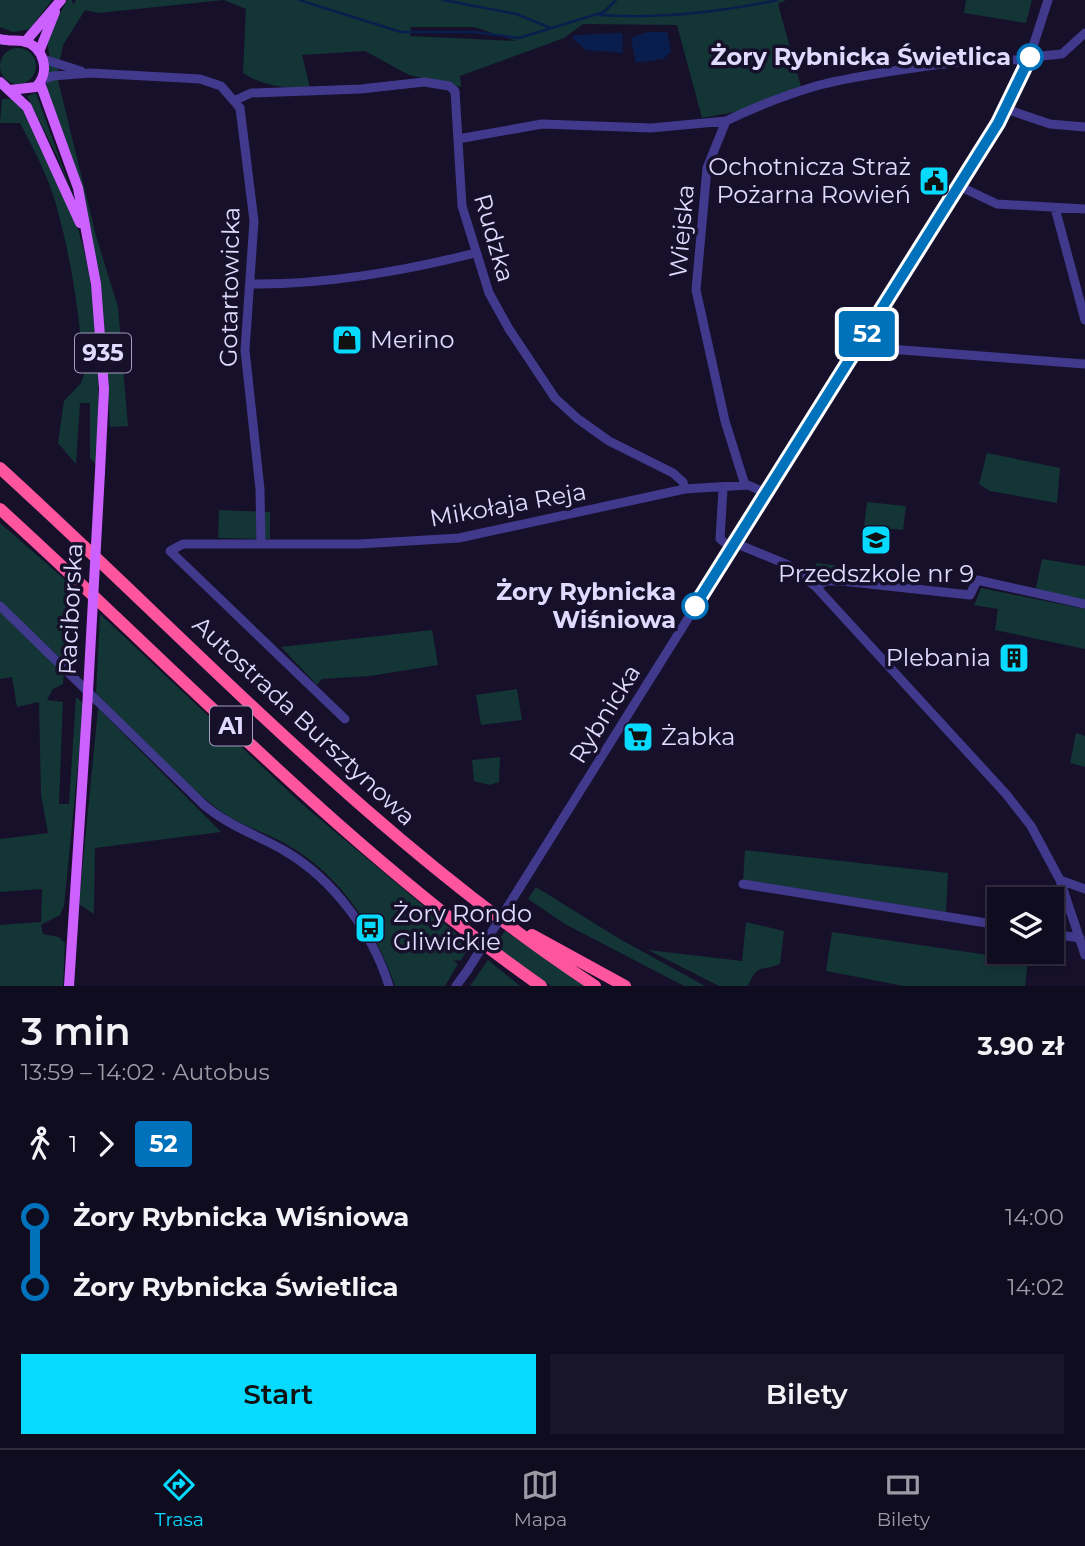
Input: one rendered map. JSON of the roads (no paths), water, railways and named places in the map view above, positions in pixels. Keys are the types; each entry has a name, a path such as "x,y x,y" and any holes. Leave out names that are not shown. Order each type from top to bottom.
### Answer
{"highway":[{"name":"Autostrada Bursztynowa","path":"0,468 319,768 489,911 595,986"},
{"name":"Autostrada Bursztynowa","path":"0,509 359,844 469,934 541,986"},
{"path":"489,911 625,986"}],"main road":[{"path":"25,42 58,4"},
{"path":"0,49 6,40 25,42 41,55 58,4"},
{"name":"935","path":"41,55 41,82"},
{"name":"935","path":"0,82 10,90"},
{"path":"10,90 29,90 41,82"},
{"name":"Raciborska","path":"41,82 78,188 97,296 103,352 100,472 69,986"},
{"name":"Raciborska","path":"10,90 27,107 85,235"}],"street":[{"name":"Rybnicka","path":"458,986 1006,109 1029,60 1048,0"},
{"path":"458,139 542,124 651,128 726,121 758,105 818,85 966,62 1029,60 1062,54 1085,33"},
{"path":"41,55 90,73"},
{"path":"41,82 54,76 90,73 200,79 221,86 236,100"},
{"name":"Rudzka","path":"236,100 251,93 362,89 434,82 449,86 457,94 460,195 489,293 509,329 555,398 578,419 609,441 673,473 682,480 685,489"},
{"name":"Gotartowicka","path":"236,100 244,122 254,221 246,368 260,496 261,544"},
{"path":"1006,109 1050,124 1085,127"},
{"name":"Wiejska","path":"726,121 707,168 696,290 725,421 746,485"},
{"path":"959,186 997,204 1085,209"},
{"path":"1055,208 1085,320"},
{"path":"251,284 285,284 362,274 475,253"},
{"path":"861,342 876,348 1085,364"},
{"path":"746,485 766,493"},
{"name":"Mikołaja Reja","path":"345,719 170,551 183,544 359,544 459,538 685,489 723,489 746,485"},
{"path":"723,489 720,540 788,565 816,587 1006,794 1031,826 1060,880 1085,955"},
{"path":"816,587 826,581 842,581 970,596 977,580 1085,604"},
{"path":"0,606 204,805 235,827 282,849 313,872 365,931 378,954 389,986"},
{"path":"1060,880 1085,889"},
{"path":"743,884 987,923"},
{"path":"1064,936 1080,938"}],"water":[{"path":"647,32 667,32 671,52 663,59 636,63 631,38"},
{"path":"622,33 623,53 586,50 573,39 574,35"}],"waterway":[{"path":"299,0 401,32 475,32 519,38 604,12 616,0"},
{"path":"443,0 516,14 551,28"},
{"path":"600,15 689,13 778,0"}],"place":[{"name":"Żory Rybnicka Świetlica","path":"1030,57"},
{"name":"Ochotnicza Straż Pożarna Rowień","path":"934,181"},
{"name":"Merino","path":"347,340"},
{"name":"Przedszkole nr 9","path":"876,540"},
{"name":"Żory Rybnicka Wiśniowa","path":"695,606"},
{"name":"Plebania","path":"1014,658"},
{"name":"Żabka","path":"638,737"},
{"name":"Żory Rondo Gliwickie","path":"370,928"}]}
